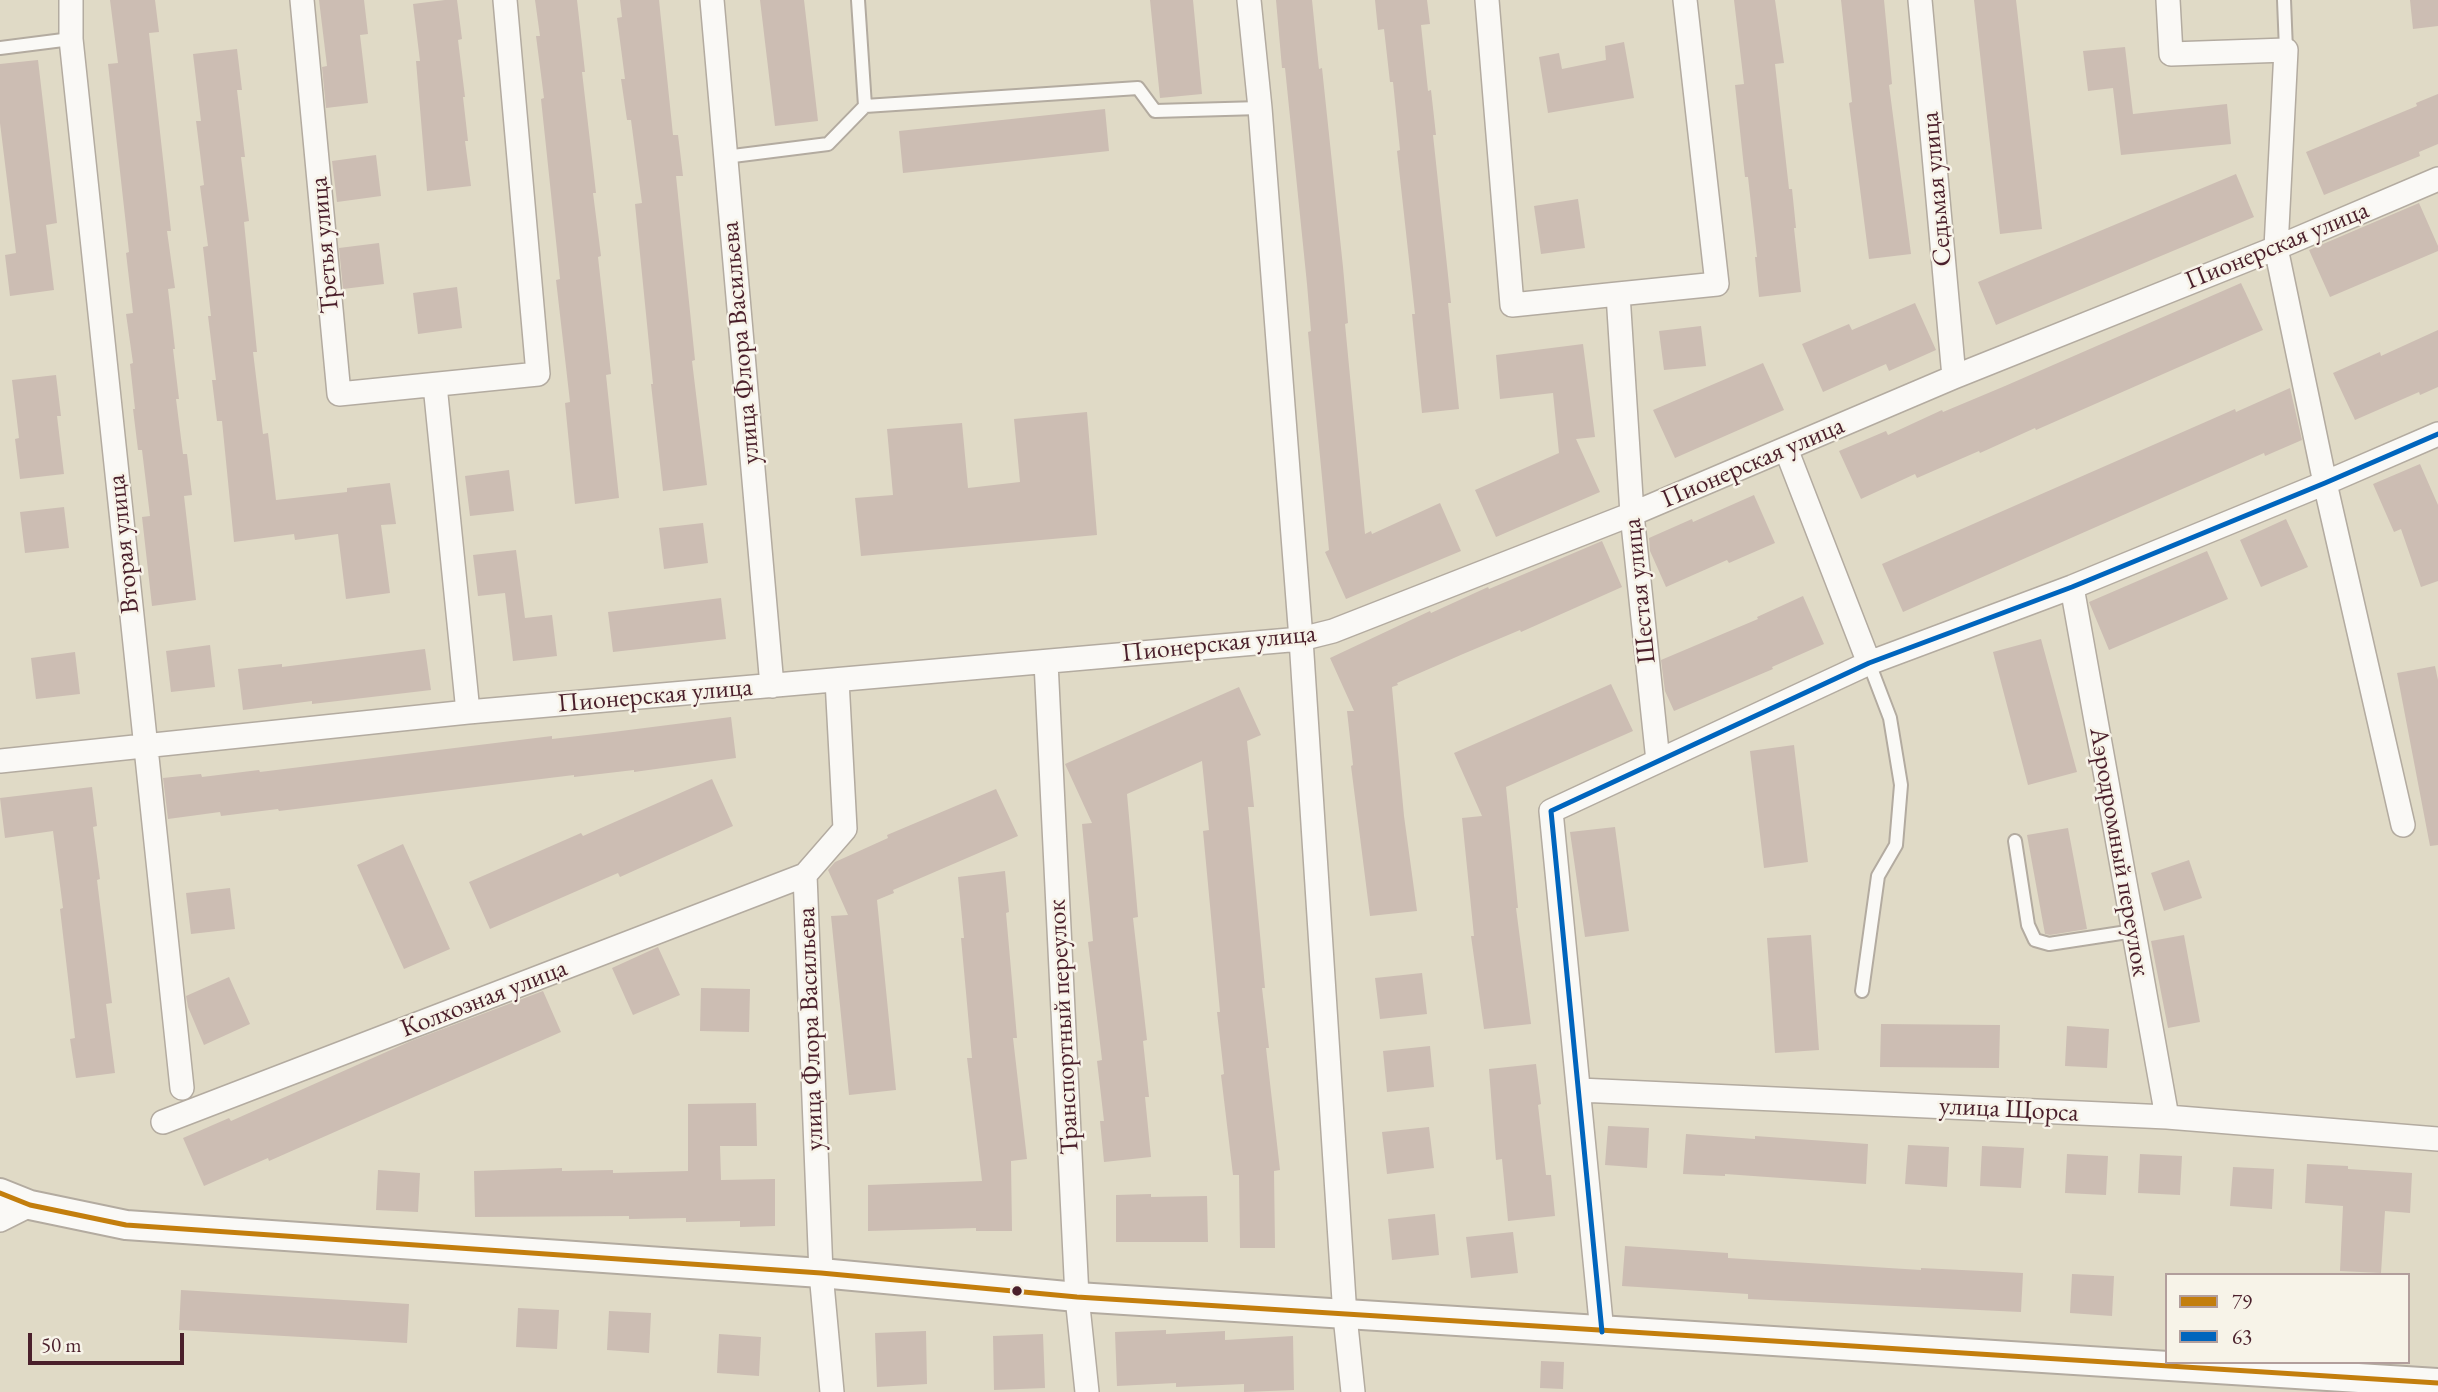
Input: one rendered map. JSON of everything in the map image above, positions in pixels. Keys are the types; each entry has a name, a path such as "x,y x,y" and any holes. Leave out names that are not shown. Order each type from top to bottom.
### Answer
{"street":[{"name":"Вторая улица","path":"71,0 71,39 182,1088"},
{"name":"Третья улица","path":"302,0 339,394 538,374 505,0"},
{"name":"улица Флора Васильева","path":"712,0 772,686"},
{"path":"1249,0 1260,108 1301,639 1345,1315 1353,1392"},
{"path":"1487,0 1512,305 1717,284 1685,0"},
{"name":"Седьмая улица","path":"1920,0 1954,377"},
{"path":"2168,0 2172,54 2286,50 2276,248 2325,484 2403,825"},
{"name":"Пионерская улица","path":"0,761 468,712 1301,639 1333,631 1632,514 1954,377 2276,248 2438,179"},
{"name":"Шестая улица","path":"1618,294 1632,514 1658,761"},
{"path":"435,385 468,712"},
{"path":"1602,1332 1551,811 1869,663 2072,587 2438,435"},
{"path":"1786,449 1869,663"},
{"name":"Аэродромный переулок","path":"2072,587 2167,1117"},
{"name":"Транспортный переулок","path":"1046,662 1077,1297 1087,1392"},
{"name":"улица Флора Васильева","path":"832,1392 821,1273 805,875 845,830 837,680"},
{"name":"Колхозная улица","path":"163,1122 805,875"},
{"name":"улица Щорса","path":"1579,1090 2167,1117 2438,1139"},
{"path":"0,1192 30,1205 126,1225 821,1273 1077,1297 2438,1383"},
{"path":"0,1220 30,1205"}],"lane":[{"path":"858,0 865,106"},
{"path":"2284,0 2286,50"},
{"path":"0,47 71,39"},
{"path":"725,157 828,144 865,106 1138,88 1155,111 1260,108"},
{"path":"1863,991 1878,876 1896,845 1901,785 1890,718 1869,663"},
{"path":"2015,841 2028,925 2035,940 2049,944 2134,931"}],"building":[{"path":"110,0 155,0 159,32 149,33 171,231 167,231 175,288 168,289 179,399 176,399 183,454 187,454 192,495 184,496 196,600 152,606 142,517 150,516 142,450 138,450 133,409 130,364 133,363 126,314 133,313 126,253 129,252 108,64 118,63"},
{"path":"319,0 364,0 368,34 360,35 368,103 326,108 322,67 327,66"},
{"path":"457,0 462,39 458,40 468,141 465,141 471,186 427,191 416,61 420,61 413,4"},
{"path":"535,0 577,0 596,193 593,193 601,256 598,257 611,374 606,375 619,498 575,504 565,403 570,402 556,280 560,279 541,99 544,98 536,36 540,36"},
{"path":"620,0 659,0 673,135 678,135 683,176 676,176 695,360 692,361 707,485 663,491 635,204 642,203 631,120 627,120 621,79 625,79 617,18 622,17"},
{"path":"760,0 804,0 818,121 775,126"},
{"path":"1150,0 1193,0 1202,94 1160,98"},
{"path":"1276,0 1312,0 1343,267 1348,323 1345,324 1365,534 1371,531 1372,534 1440,503 1461,551 1346,599 1325,552 1329,550 1308,332 1311,331 1307,284"},
{"path":"1375,0 1427,0 1430,24 1421,25 1436,135 1433,135 1459,409 1422,413 1393,82 1390,82 1384,29 1378,30"},
{"path":"1734,0 1775,0 1784,63 1775,64 1789,189 1792,189 1801,292 1759,297 1748,177 1745,177 1735,85 1744,84"},
{"path":"1841,0 1884,0 1892,84 1889,85 1911,254 1869,259 1849,103 1852,102"},
{"path":"1974,0 2016,0 2042,229 2000,234"},
{"path":"2410,0 2438,0 2438,26 2413,29"},
{"path":"1624,42 1634,98 1548,113 1539,57 1559,53 1562,69 1606,60 1605,46"},
{"path":"2125,47 2133,114 2227,104 2231,144 2121,155 2113,88 2088,91 2083,51"},
{"path":"237,49 242,90 237,90 245,157 241,157 249,221 244,222 257,352 253,352 263,434 268,433 276,500 347,492 347,488 390,483 396,524 381,525 390,593 346,599 338,534 295,540 294,534 234,542 222,421 217,421 212,380 216,380 203,247 208,246 200,186 204,185 196,121 201,121 193,54"},
{"path":"38,60 57,223 46,225 54,290 10,296 5,255 16,253 0,123 0,64"},
{"path":"2438,94 2438,144 2419,152 2420,156 2324,195 2306,152 2417,106 2416,103"},
{"path":"1105,109 1109,151 903,173 899,131"},
{"path":"376,155 381,196 337,202 332,161"},
{"path":"2236,174 2254,217 1996,325 1978,282"},
{"path":"1578,199 1585,248 1541,254 1534,206"},
{"path":"2419,203 2438,251 2330,297 2309,250"},
{"path":"379,243 384,284 343,289 339,248"},
{"path":"2241,283 2263,330 2036,430 2035,428 1917,478 1915,474 1861,499 1839,451 1886,431 1888,435"},
{"path":"457,287 462,328 418,334 413,293"},
{"path":"1915,303 1936,350 1889,371 1886,364 1823,392 1802,344 1849,324 1852,330"},
{"path":"1701,326 1706,366 1664,370 1659,331"},
{"path":"2438,330 2438,387 2420,395 2419,392 2355,420 2333,373 2380,352 2381,356"},
{"path":"1583,344 1595,437 1576,439 1600,492 1496,537 1475,490 1559,453 1553,393 1500,399 1496,355"},
{"path":"1763,363 1784,410 1675,458 1653,410"},
{"path":"56,375 61,416 57,416 64,474 20,479 15,439 19,438 12,380"},
{"path":"2290,388 2302,440 2265,456 2264,453 1903,612 1882,564 2235,409 2236,412"},
{"path":"1087,412 1097,535 861,556 855,498 893,495 887,429 962,423 968,488 1020,482 1014,419"},
{"path":"2420,464 2438,505 2438,581 2421,587 2401,529 2394,532 2373,484"},
{"path":"509,470 514,511 470,516 465,476"},
{"path":"1754,495 1775,543 1729,563 1727,560 1666,587 1650,551 1649,538"},
{"path":"64,507 69,548 25,553 20,512"},
{"path":"2286,519 2308,567 2261,587 2240,540"},
{"path":"703,523 708,563 664,569 659,528"},
{"path":"1602,541 1622,587 1392,687 1404,816 1417,911 1370,916 1351,766 1347,711 1354,711 1330,658 1430,611 1431,613"},
{"path":"516,550 525,618 552,615 557,656 513,661 505,593 478,596 473,555"},
{"path":"2207,551 2228,599 2109,650 2089,602"},
{"path":"1803,596 1824,644 1674,711 1665,691 1661,660 1758,619 1757,617"},
{"path":"721,598 726,639 613,652 608,612"},
{"path":"2041,639 2077,772 2028,785 1993,652"},
{"path":"210,645 215,687 171,692 166,651"},
{"path":"425,649 431,690 243,710 238,669 282,664 282,667"},
{"path":"75,652 80,694 36,699 31,658"},
{"path":"2435,666 2438,680 2438,845 2430,846 2397,673"},
{"path":"1611,684 1633,731 1506,787 1516,908 1531,1024 1484,1029 1471,936 1474,936 1462,818 1482,816 1454,753"},
{"path":"1239,687 1261,735 1247,741 1254,807 1248,807 1265,988 1262,988 1269,1048 1266,1048 1280,1170 1274,1171 1275,1248 1240,1248 1239,1175 1233,1175 1221,1075 1224,1074 1217,1012 1220,1012 1203,831 1209,830 1202,761 1127,794 1138,917 1133,918 1147,1040 1143,1041 1149,1097 1145,1097 1151,1157 1104,1162 1100,1121 1104,1121 1097,1061 1102,1060 1088,942 1093,941 1082,824 1092,823 1065,764"},
{"path":"731,717 736,758 634,772 574,775 279,811 221,816 220,812 168,819 163,778 260,772"},
{"path":"1794,745 1808,862 1764,868 1750,751"},
{"path":"712,779 733,826 620,877 618,873 490,929 469,882 581,833 583,836"},
{"path":"92,787 97,826 93,827 100,879 97,880 112,1003 106,1004 115,1073 76,1078 70,1039 75,1038 60,909 63,908 53,831 5,838 0,798"},
{"path":"996,789 1018,836 893,890 894,893 877,900 896,1090 849,1095 831,916 848,915 828,870 835,862 888,838 887,835"},
{"path":"1615,827 1629,931 1585,937 1570,832"},
{"path":"2068,828 2087,929 2050,935 2045,934 2027,835"},
{"path":"403,844 450,949 404,969 357,865"},
{"path":"2189,860 2202,898 2164,911 2151,873"},
{"path":"1005,871 1017,1038 1013,1038 1027,1159 1011,1161 1012,1231 976,1231 976,1228 868,1231 868,1185 982,1181 967,1058 972,1058 958,877"},
{"path":"230,888 235,929 191,934 186,893"},
{"path":"1811,935 1819,1050 1775,1053 1767,938"},
{"path":"2184,935 2200,1022 2168,1028 2151,941"},
{"path":"658,947 680,995 633,1015 612,968"},
{"path":"1422,973 1427,1014 1380,1019 1375,978"},
{"path":"229,977 250,1024 204,1045 186,996"},
{"path":"701,988 750,989 749,1032 700,1031"},
{"path":"543,991 561,1032 269,1161 268,1158 204,1186 183,1138 229,1118 231,1121 411,1041"},
{"path":"1881,1024 2000,1025 1999,1068 1880,1067"},
{"path":"2067,1026 2109,1029 2107,1068 2065,1066"},
{"path":"1430,1046 1434,1087 1387,1092 1383,1051"},
{"path":"1536,1064 1546,1175 1551,1175 1555,1216 1508,1221 1502,1159 1496,1160 1489,1069"},
{"path":"756,1103 757,1146 720,1146 721,1180 775,1179 775,1226 740,1227 740,1221 686,1222 686,1218 629,1219 629,1216 475,1217 474,1171 562,1168 562,1171 613,1170 613,1173 688,1171 688,1104"},
{"path":"1608,1126 1649,1128 1647,1168 1605,1165"},
{"path":"1429,1127 1434,1168 1387,1174 1382,1132"},
{"path":"1686,1134 1868,1144 1866,1184 1725,1174 1683,1174"},
{"path":"1908,1145 1949,1147 1947,1187 1905,1184"},
{"path":"1982,1146 2024,1148 2021,1188 1980,1186"},
{"path":"2067,1154 2108,1156 2106,1195 2065,1193"},
{"path":"2140,1154 2182,1156 2180,1195 2138,1193"},
{"path":"2307,1164 2412,1173 2410,1213 2385,1211 2381,1273 2340,1271 2343,1206 2305,1203"},
{"path":"2233,1167 2274,1169 2272,1209 2230,1206"},
{"path":"378,1170 420,1173 418,1212 376,1210"},
{"path":"1151,1194 1151,1197 1207,1196 1208,1242 1116,1242 1116,1195"},
{"path":"1435,1214 1439,1255 1392,1260 1388,1219"},
{"path":"1513,1232 1518,1273 1471,1278 1466,1237"},
{"path":"1625,1246 1728,1253 1728,1258 1921,1270 2023,1273 2021,1312 1748,1299 1748,1294 1622,1286"},
{"path":"2072,1274 2114,1276 2112,1316 2070,1313"},
{"path":"181,1290 409,1304 407,1343 179,1330"},
{"path":"518,1308 559,1310 557,1349 516,1347"},
{"path":"609,1311 651,1313 649,1353 607,1350"},
{"path":"1166,1330 1166,1334 1225,1331 1225,1340 1293,1336 1294,1390 1244,1392 1244,1384 1117,1386 1115,1332"},
{"path":"926,1331 927,1384 877,1387 875,1333"},
{"path":"719,1334 761,1337 759,1376 717,1373"},
{"path":"1043,1334 1045,1388 994,1390 993,1336"},
{"path":"1541,1361 1564,1362 1563,1389 1540,1388"}],"transit line":[{"name":"63","path":"1602,1332 1551,811 1869,663 2072,587 2438,434"},
{"name":"79","path":"0,1193 30,1205 126,1225 821,1273 1077,1297 2438,1383"}]}
